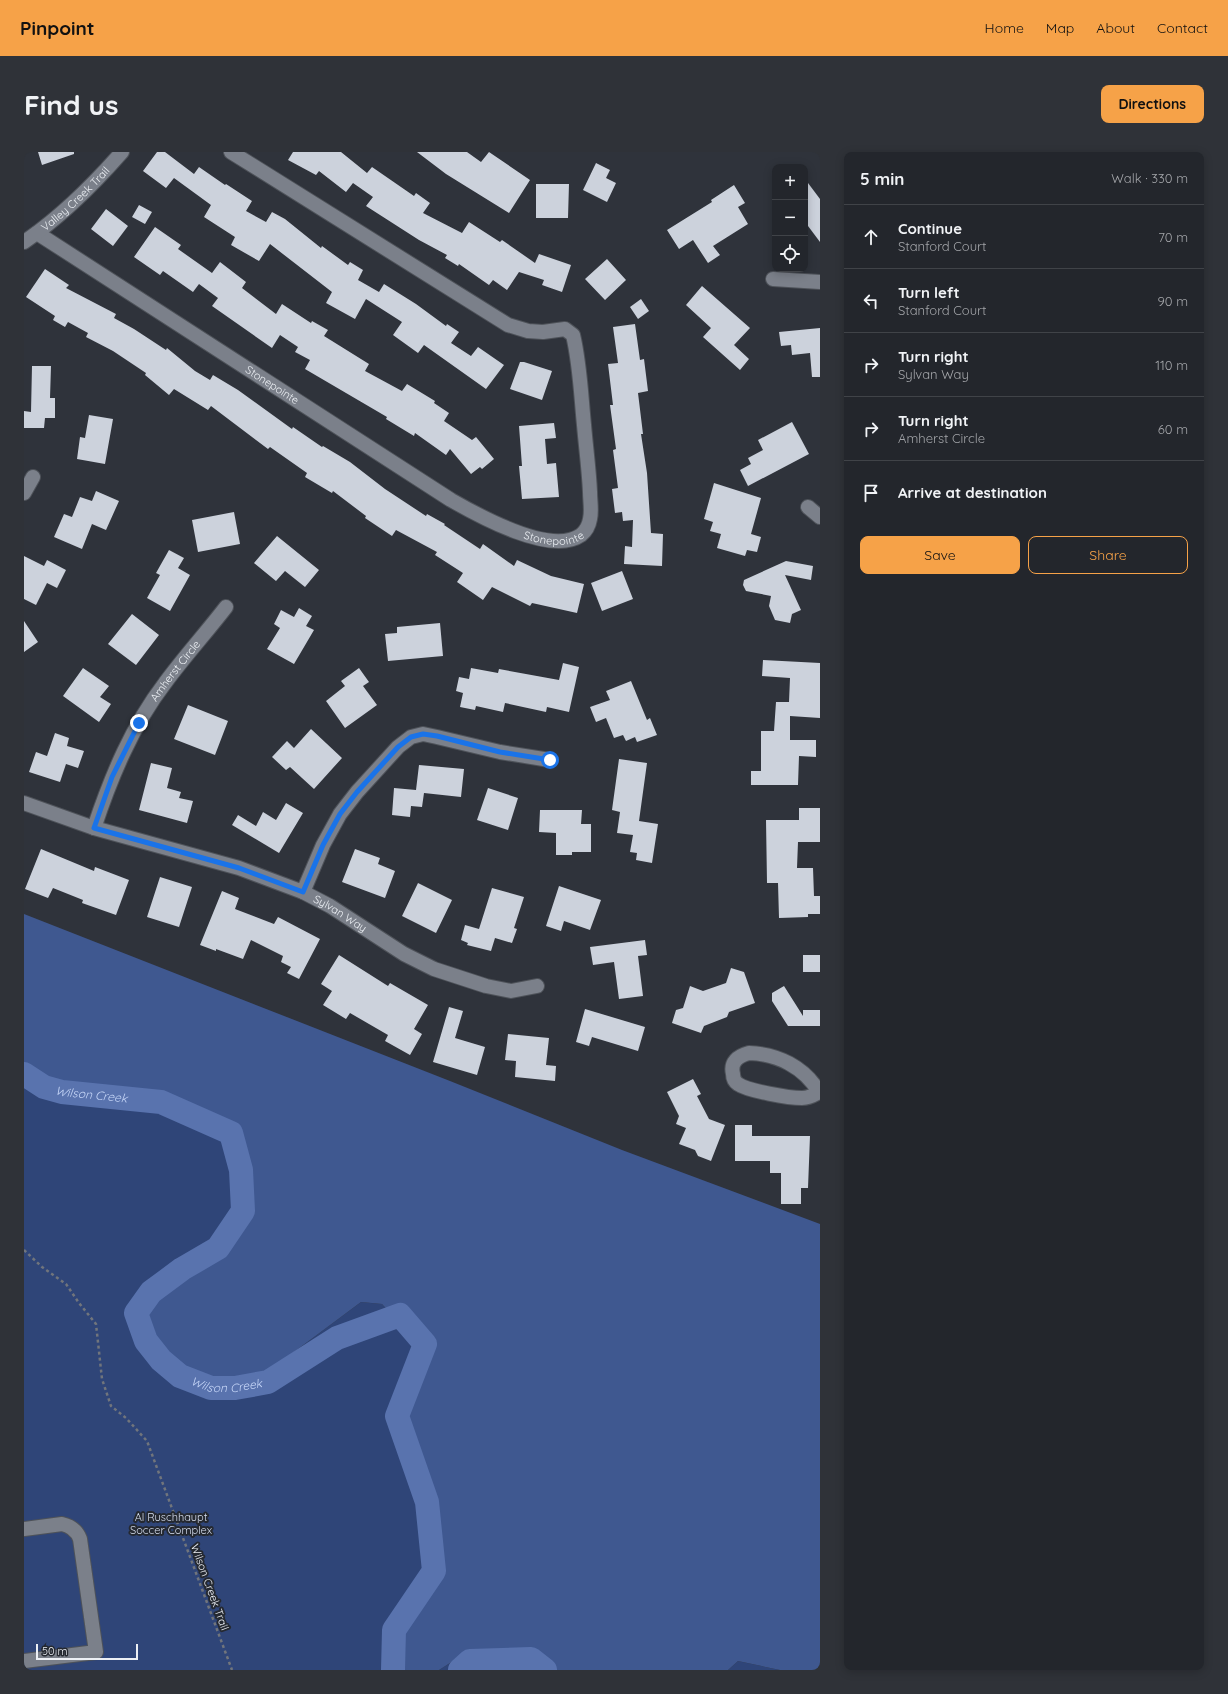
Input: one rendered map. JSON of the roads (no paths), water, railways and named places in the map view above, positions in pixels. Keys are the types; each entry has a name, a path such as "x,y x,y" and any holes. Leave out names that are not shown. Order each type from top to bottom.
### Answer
{"street":[{"name":"Valley Creek Trail","path":"24,242 61,214 122,152"},
{"name":"Stonepointe","path":"37,233 404,470 476,514 506,527 551,541 572,539 581,534 589,524 591,511 588,466 572,335 565,329 543,332 528,331 508,325 230,152"},
{"path":"773,280 820,282"},
{"path":"24,493 33,477"},
{"path":"808,507 820,517"},
{"name":"Amherst Circle","path":"94,828 112,777 139,723 165,683 226,607"},
{"path":"303,892 323,845 340,814 357,792 398,747 411,737 423,734 437,736 500,752 550,760"},
{"name":"Sylvan Way","path":"24,803 94,828 239,868 303,892 330,906 404,954 434,969 486,986 511,991 537,986"},
{"path":"749,1053 779,1058 801,1071 814,1084 819,1093 812,1097 802,1098 746,1088 737,1084 733,1078 731,1068 733,1063 740,1056 749,1053"},
{"path":"24,1529 62,1524 68,1526 78,1534 80,1539 96,1652 24,1662"}],"waterway":[{"name":"Wilson Creek","path":"24,1074 44,1087 62,1092 161,1102 231,1133 241,1170 243,1211 218,1248 182,1269 151,1292 136,1313 146,1341 161,1360 180,1376 211,1388 235,1388 268,1382 337,1338 400,1315 425,1344 397,1416 427,1502 434,1571 394,1630 393,1670"},
{"name":"Wilson Creek","path":"460,1670 470,1661 531,1659 545,1670"}],"park label":[{"name":"Al Ruschhaupt Soccer Complex","path":"171,1523"}]}
